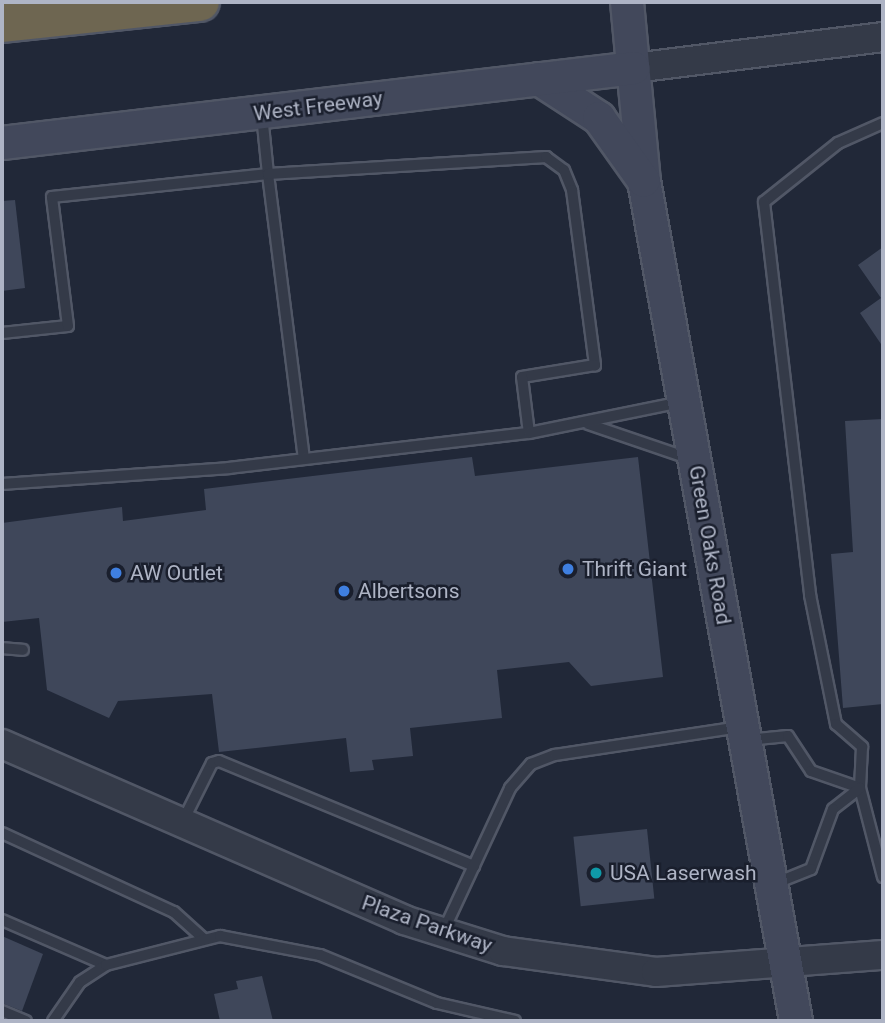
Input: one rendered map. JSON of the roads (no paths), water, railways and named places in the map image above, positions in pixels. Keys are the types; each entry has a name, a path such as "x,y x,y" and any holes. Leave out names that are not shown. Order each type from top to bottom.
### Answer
{"highway":[{"path":"2,23 200,2"}],"main road":[{"name":"Green Oaks Road","path":"629,16 644,181 796,1021"},
{"name":"West Freeway","path":"2,143 634,68"},
{"path":"539,79 600,118 644,181"}],"street":[{"path":"634,68 883,37"},
{"name":"Plaza Parkway","path":"2,744 182,825 443,932 503,951 656,972 883,956"}],"lane":[{"path":"262,112 304,459"},
{"path":"883,123 838,143 764,202 810,595 836,724 862,747 860,788 883,877"},
{"path":"2,334 68,326 52,197 268,174 547,157 564,170 572,190 595,365 522,377 529,433"},
{"path":"2,484 304,459 529,433 588,424 682,402"},
{"path":"588,424 694,460"},
{"path":"2,648 23,650"},
{"path":"443,932 510,788 531,764 555,755 744,733 788,737 811,771 860,788"},
{"path":"182,825 212,763 219,761 474,866"},
{"path":"771,886 811,869 833,809 860,788"},
{"path":"2,833 174,912 203,938"},
{"path":"2,920 106,965"},
{"path":"53,1021 80,982 106,965 203,938 220,936 297,949 437,1003 515,1021"},
{"path":"2,1011 26,1021"}],"place":[{"name":"Thrift Giant","path":"568,569"},
{"name":"AW Outlet","path":"116,573"},
{"name":"Albertsons","path":"344,591"},
{"name":"USA Laserwash","path":"596,873"}]}
